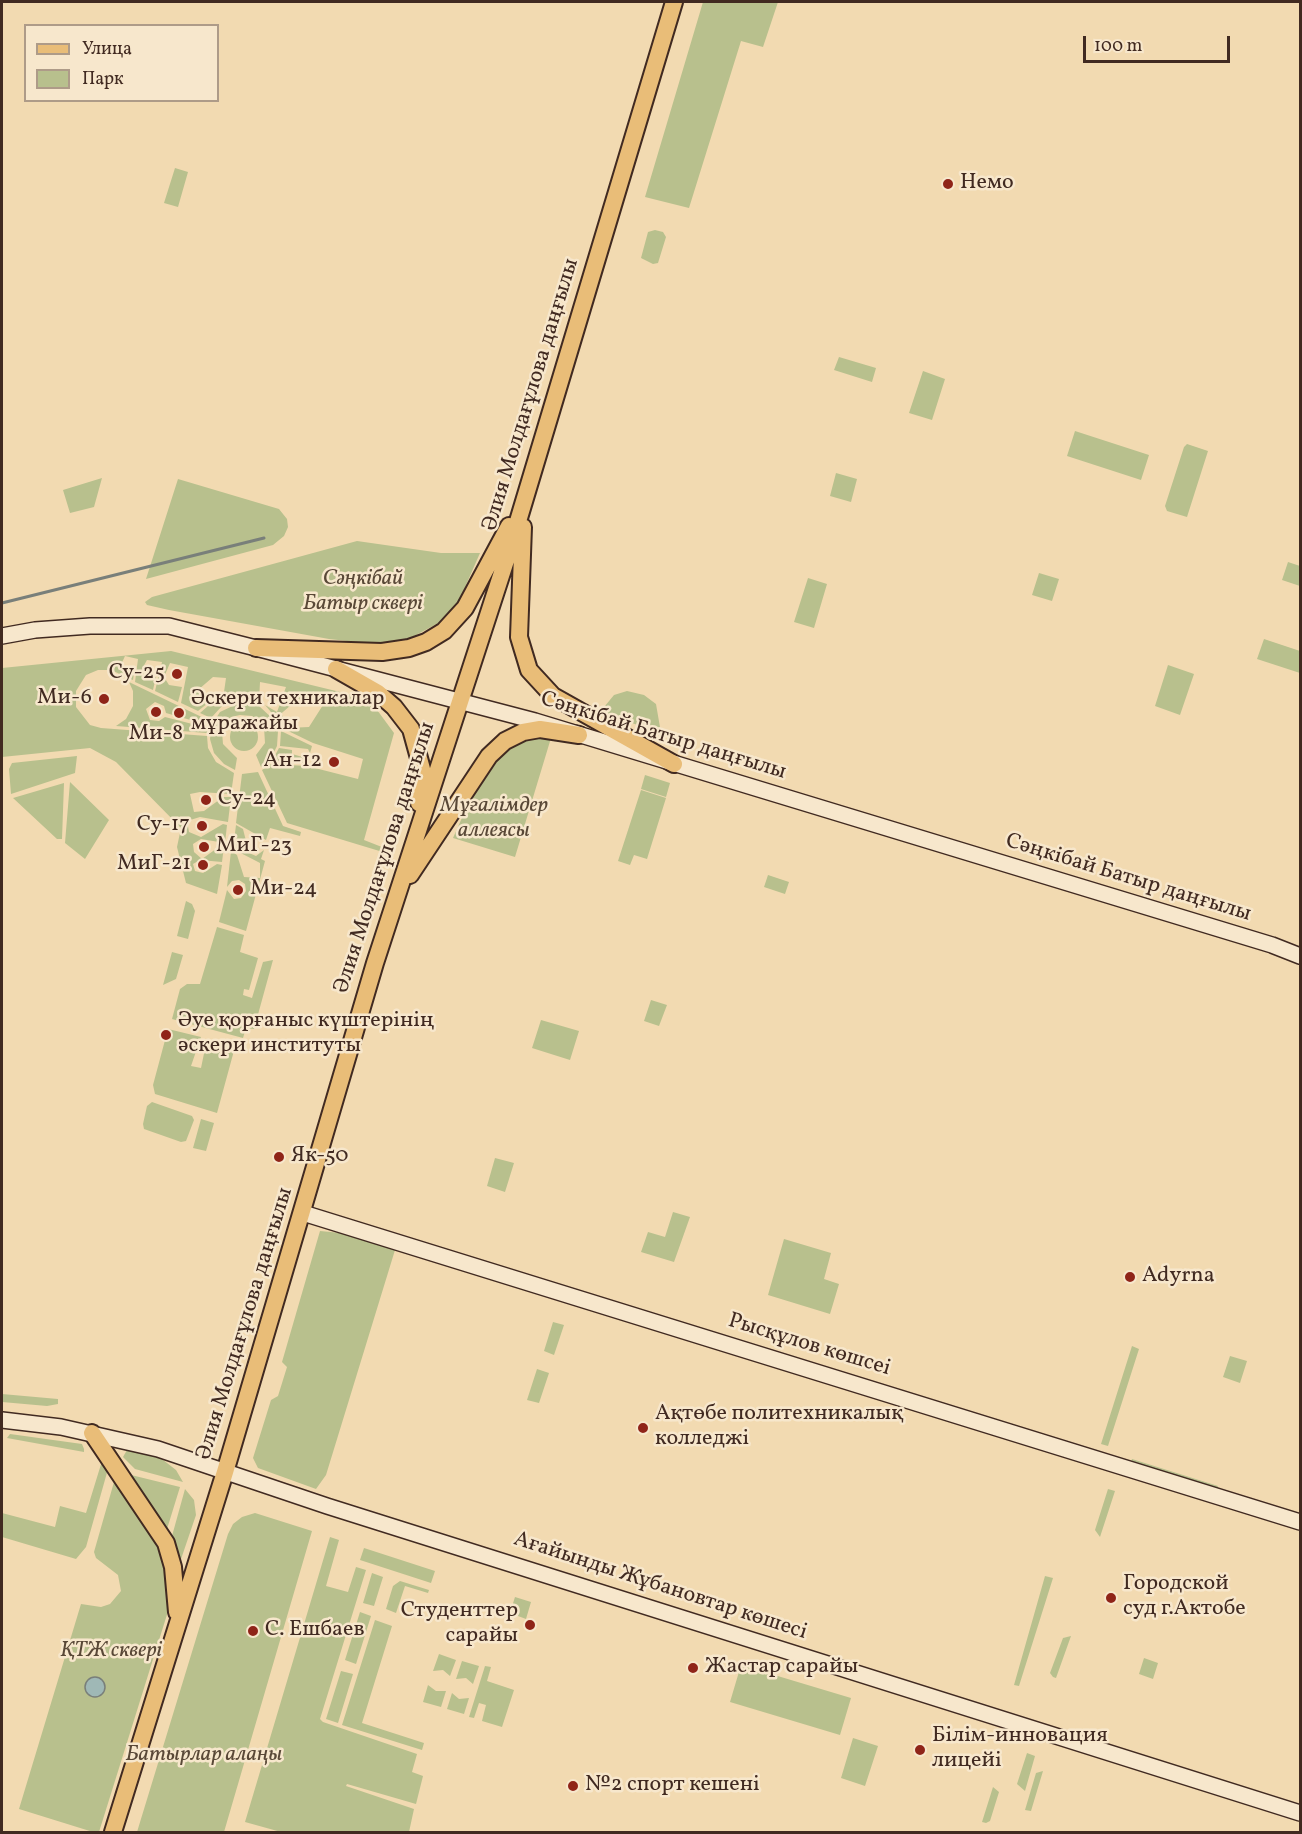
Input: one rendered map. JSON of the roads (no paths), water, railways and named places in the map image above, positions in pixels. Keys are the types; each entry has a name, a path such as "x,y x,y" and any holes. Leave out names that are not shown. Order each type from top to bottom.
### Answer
{"main road":[{"name":"Әлия Молдағұлова даңғылы","path":"113,1833 177,1620 225,1472 398,893 525,496 674,2"},
{"path":"256,648 382,652 408,648 426,642 444,631 465,608 525,496"},
{"path":"525,496 518,607 519,637 530,670 553,696 674,764"},
{"path":"336,669 378,693 394,707 411,729 422,769 422,789 409,859"},
{"path":"398,893 489,756 505,741 522,732 540,729 579,735"},
{"path":"92,1433 166,1543 174,1567 177,1620"}],"street":[{"name":"Сәңкібай Батыр даңғылы","path":"2,636 83,627 169,626 460,701 579,735 1272,945 1300,956"},
{"name":"Рысқұлов көшсеі","path":"303,1213 1300,1522"},
{"name":"Ағайынды Жұбановтар көшесі","path":"2,1420 92,1433 158,1449 327,1506 1300,1813"}],"water":[{"path":"91,1677 99,1677 105,1683 105,1691 99,1697 91,1697 85,1691 85,1683"}],"waterway":[{"path":"2,603 264,538"}],"place":[{"name":"Немо","path":"948,184"},
{"name":"Су-25","path":"177,674"},
{"name":"Ми-6","path":"104,699"},
{"name":"Ми-8","path":"156,712"},
{"name":"Әскери техникалар мұражайы","path":"179,713"},
{"name":"Ан-12","path":"334,762"},
{"name":"Су-24","path":"206,800"},
{"name":"Су-17","path":"202,826"},
{"name":"МиГ-23","path":"204,847"},
{"name":"МиГ-21","path":"203,865"},
{"name":"Ми-24","path":"238,890"},
{"name":"Әуе қорғаныс күштерінің әскери институты","path":"166,1035"},
{"name":"Як-50","path":"279,1157"},
{"name":"Adyrna","path":"1130,1277"},
{"name":"Ақтөбе политехникалық колледжі","path":"643,1428"},
{"name":"Городской суд г.Актобе","path":"1111,1598"},
{"name":"Студенттер сарайы","path":"530,1625"},
{"name":"С. Ешбаев","path":"253,1631"},
{"name":"Жастар сарайы","path":"693,1668"},
{"name":"Білім-инновация лицейі","path":"920,1750"},
{"name":"№2 спорт кешені","path":"573,1786"}],"park label":[{"name":"Сәңкібай Батыр сквері","path":"363,592"},
{"name":"Мұғалімдер аллеясы","path":"494,820"},
{"name":"ҚТЖ сквері","path":"111,1652"},
{"name":"Батырлар алаңы","path":"204,1756"}]}
